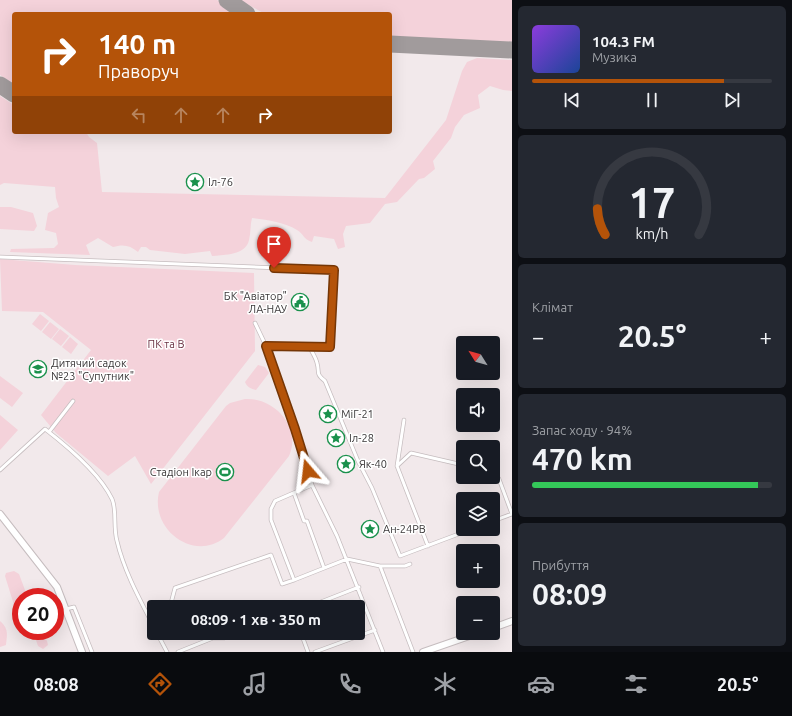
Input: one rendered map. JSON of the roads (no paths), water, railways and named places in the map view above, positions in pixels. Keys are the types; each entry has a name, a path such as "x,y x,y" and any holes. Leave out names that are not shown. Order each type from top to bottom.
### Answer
{"street":[{"path":"0,514 58,587 82,652"},
{"path":"500,625 512,621"},
{"path":"423,652 458,640"}],"lane":[{"path":"0,257 334,270 330,347 310,348 266,346"},
{"path":"255,323 266,346 295,429 312,485 347,559 384,652"},
{"path":"310,348 318,364 317,372 325,381 400,556 456,535"},
{"path":"49,432 73,401"},
{"path":"404,420 398,466 428,546"},
{"path":"0,470 45,429 90,468 111,498 117,541 134,586 147,613"},
{"path":"398,466 411,453 456,463"},
{"path":"500,481 512,514 500,518"},
{"path":"294,580 271,520 271,509 275,501 312,485"},
{"path":"294,493 304,521 307,521 324,568"},
{"path":"508,502 512,501"},
{"path":"172,600 175,588 271,555 282,584 347,559 380,566 405,566 410,564"},
{"path":"380,566 413,652"},
{"path":"327,600 359,588"},
{"path":"66,610 74,607 92,652"},
{"path":"315,652 375,630"},
{"path":"161,640 167,652"},
{"path":"180,652 208,640"},
{"path":"304,640 308,652"}],"place":[{"name":"Іл-76","path":"195,182"},
{"name":"БК \"Авіатор\" ЛА-НАУ","path":"300,302"},
{"name":"Дитячий садок №23 \"Супутник\"","path":"38,369"},
{"name":"МіГ-21","path":"328,414"},
{"name":"Іл-28","path":"336,438"},
{"name":"Як-40","path":"346,464"},
{"name":"Стадіон Ікар","path":"225,472"},
{"name":"Ан-24РВ","path":"370,529"}],"park label":[{"name":"ПК та В","path":"166,344"}]}
